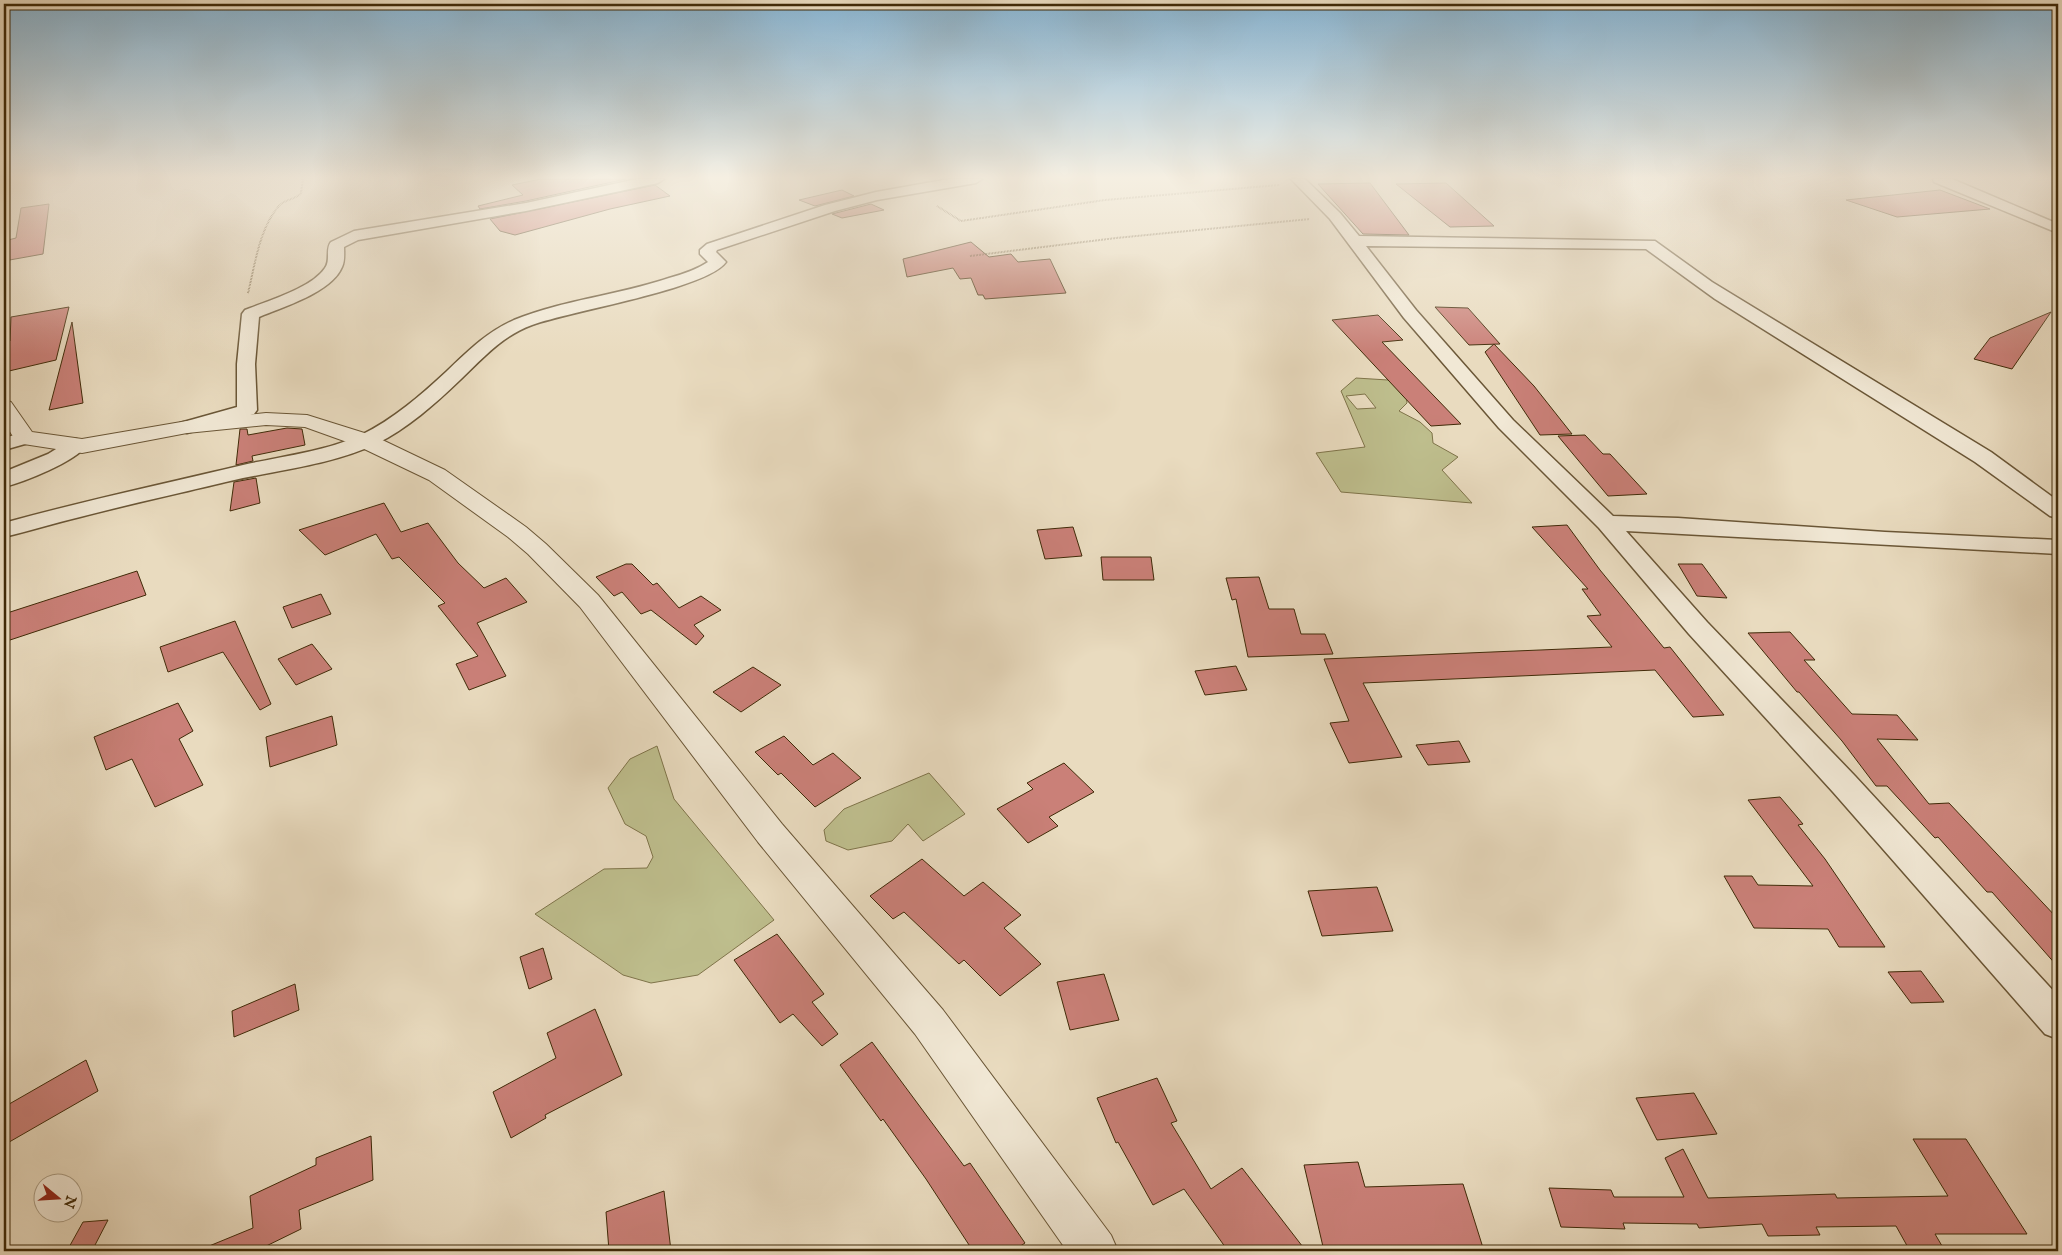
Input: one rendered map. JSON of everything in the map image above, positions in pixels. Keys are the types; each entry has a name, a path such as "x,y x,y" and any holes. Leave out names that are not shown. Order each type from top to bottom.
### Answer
{"street":[{"path":"187,427 247,410 246,364 251,314 312,286 328,276 335,266 336,245 351,238"},
{"path":"4,530 119,500 326,452 366,440 397,425 412,413 491,338 508,329 543,316 645,292 711,268 718,262 708,254 708,250 738,238"},
{"path":"1350,238 1410,314 1506,424 1607,523 1698,628 1844,784 2058,1022"},
{"path":"1352,241 1650,244 1732,303 1766,322 1983,457 2058,511"},
{"path":"4,406 14,441 76,446 187,427 266,419 307,421 366,440 437,476 486,509 537,549 589,601 770,833 929,1022 1095,1251"},
{"path":"4,480 56,459 76,446"},
{"path":"1607,523 1678,524 1885,539 2058,547"}],"path":[{"path":"251,314 247,297 264,238"},
{"path":"970,256 1120,238"}],"green space":[{"path":"1356,378 1404,381 1407,403 1399,411 1420,422 1432,433 1433,443 1458,457 1442,470 1472,503 1341,492 1316,453 1365,447 1341,391","holes":["1365,394 1376,408 1357,409 1346,396"]},
{"path":"657,746 674,799 774,920 698,975 651,983 623,975 535,914 604,869 647,868 653,857 646,836 625,824 608,788 630,759"},
{"path":"929,773 965,814 923,841 908,824 892,841 848,850 826,841 824,830 844,809"}],"building":[{"path":"16,238 45,238 43,254 4,261 4,241"},
{"path":"971,242 989,257 1011,254 1018,262 1050,259 1066,293 985,299 983,295 978,295 971,278 960,279 953,268 907,277 903,259"},
{"path":"69,307 56,360 9,371 4,342 10,341 11,317"},
{"path":"1435,307 1468,308 1500,344 1469,345"},
{"path":"2051,312 2012,369 1974,359 1990,338"},
{"path":"1378,315 1403,340 1382,342 1461,424 1431,426 1332,320"},
{"path":"72,322 83,403 49,410"},
{"path":"1494,344 1534,386 1572,434 1540,435 1485,352"},
{"path":"287,428 302,429 305,445 252,456 253,461 236,465 240,429 247,429 248,435"},
{"path":"1585,435 1603,454 1610,454 1647,494 1608,496 1558,436"},
{"path":"256,478 260,503 230,511 234,482"},
{"path":"384,503 401,532 428,523 458,563 484,588 506,578 527,602 477,623 506,676 469,690 456,664 478,656 438,606 445,603 399,557 392,559 376,534 325,555 299,530"},
{"path":"1567,525 1600,570 1664,648 1670,647 1724,715 1693,717 1655,670 1363,683 1402,757 1349,763 1330,723 1349,721 1324,659 1612,647 1587,616 1601,615 1582,589 1588,589 1532,527"},
{"path":"1073,527 1082,556 1045,559 1037,530"},
{"path":"1101,557 1151,557 1154,580 1103,580"},
{"path":"626,564 632,564 653,585 657,583 679,608 701,596 721,610 694,625 704,636 696,645 651,610 641,614 622,592 614,596 596,577"},
{"path":"1678,564 1702,564 1727,598 1697,596"},
{"path":"137,571 146,595 4,642 4,614"},
{"path":"1259,577 1269,609 1294,609 1301,634 1325,634 1333,654 1248,657 1236,599 1232,600 1226,578"},
{"path":"321,594 331,614 292,628 283,607"},
{"path":"235,621 271,704 260,710 223,652 168,672 160,647"},
{"path":"1790,632 1815,660 1804,660 1852,714 1897,715 1918,740 1877,739 1929,804 1949,803 2058,919 2058,967 1992,892 1987,892 1938,837 1935,838 1887,786 1876,786 1842,741 1797,692 1748,633"},
{"path":"312,644 332,669 296,685 278,659"},
{"path":"1236,666 1247,690 1205,695 1195,671"},
{"path":"753,667 781,685 741,712 713,692"},
{"path":"178,703 193,731 179,739 203,785 155,807 132,759 106,770 94,737"},
{"path":"332,716 337,745 270,767 266,737"},
{"path":"784,736 813,765 833,753 861,778 815,807 781,773 778,775 755,752"},
{"path":"1459,741 1470,762 1428,765 1416,745"},
{"path":"1064,763 1094,792 1049,817 1058,826 1028,843 997,809 1033,789 1027,783"},
{"path":"1780,797 1803,824 1798,825 1825,859 1885,947 1839,947 1828,929 1754,928 1724,876 1752,876 1758,885 1813,886 1748,800"},
{"path":"922,859 964,896 983,882 1021,915 1004,928 1041,964 1000,996 964,960 959,964 904,912 893,919 870,896"},
{"path":"1377,887 1393,931 1322,936 1308,891"},
{"path":"777,934 824,994 812,1002 838,1034 822,1046 793,1014 780,1023 734,960"},
{"path":"543,948 552,979 529,989 520,957"},
{"path":"1921,971 1944,1002 1911,1003 1888,972"},
{"path":"1104,974 1119,1020 1070,1030 1057,982"},
{"path":"295,984 299,1010 234,1037 232,1011"},
{"path":"595,1009 622,1075 545,1115 546,1118 511,1138 493,1092 556,1058 547,1033"},
{"path":"872,1042 964,1166 970,1163 1025,1243 1013,1251 973,1251 926,1179 883,1119 881,1121 840,1065"},
{"path":"86,1060 98,1091 4,1145 4,1107"},
{"path":"1157,1078 1177,1121 1171,1123 1211,1189 1242,1168 1306,1251 1228,1251 1184,1189 1153,1205 1118,1142 1116,1143 1097,1098"},
{"path":"1694,1093 1717,1134 1657,1140 1636,1098"},
{"path":"371,1136 373,1180 299,1210 301,1229 256,1251 197,1251 253,1228 250,1196 316,1165 316,1158"},
{"path":"1913,1139 1966,1139 2027,1234 1935,1234 1945,1251 1910,1251 1896,1226 1816,1227 1820,1235 1768,1236 1762,1224 1699,1228 1697,1224 1623,1223 1625,1229 1561,1227 1549,1188 1611,1190 1614,1197 1684,1197 1665,1158 1683,1149 1708,1198 1835,1194 1837,1198 1948,1196"},
{"path":"1358,1162 1365,1187 1463,1184 1484,1251 1324,1251 1304,1165"},
{"path":"664,1191 671,1251 609,1251 606,1212"},
{"path":"108,1220 94,1247 68,1249 83,1222"}]}
